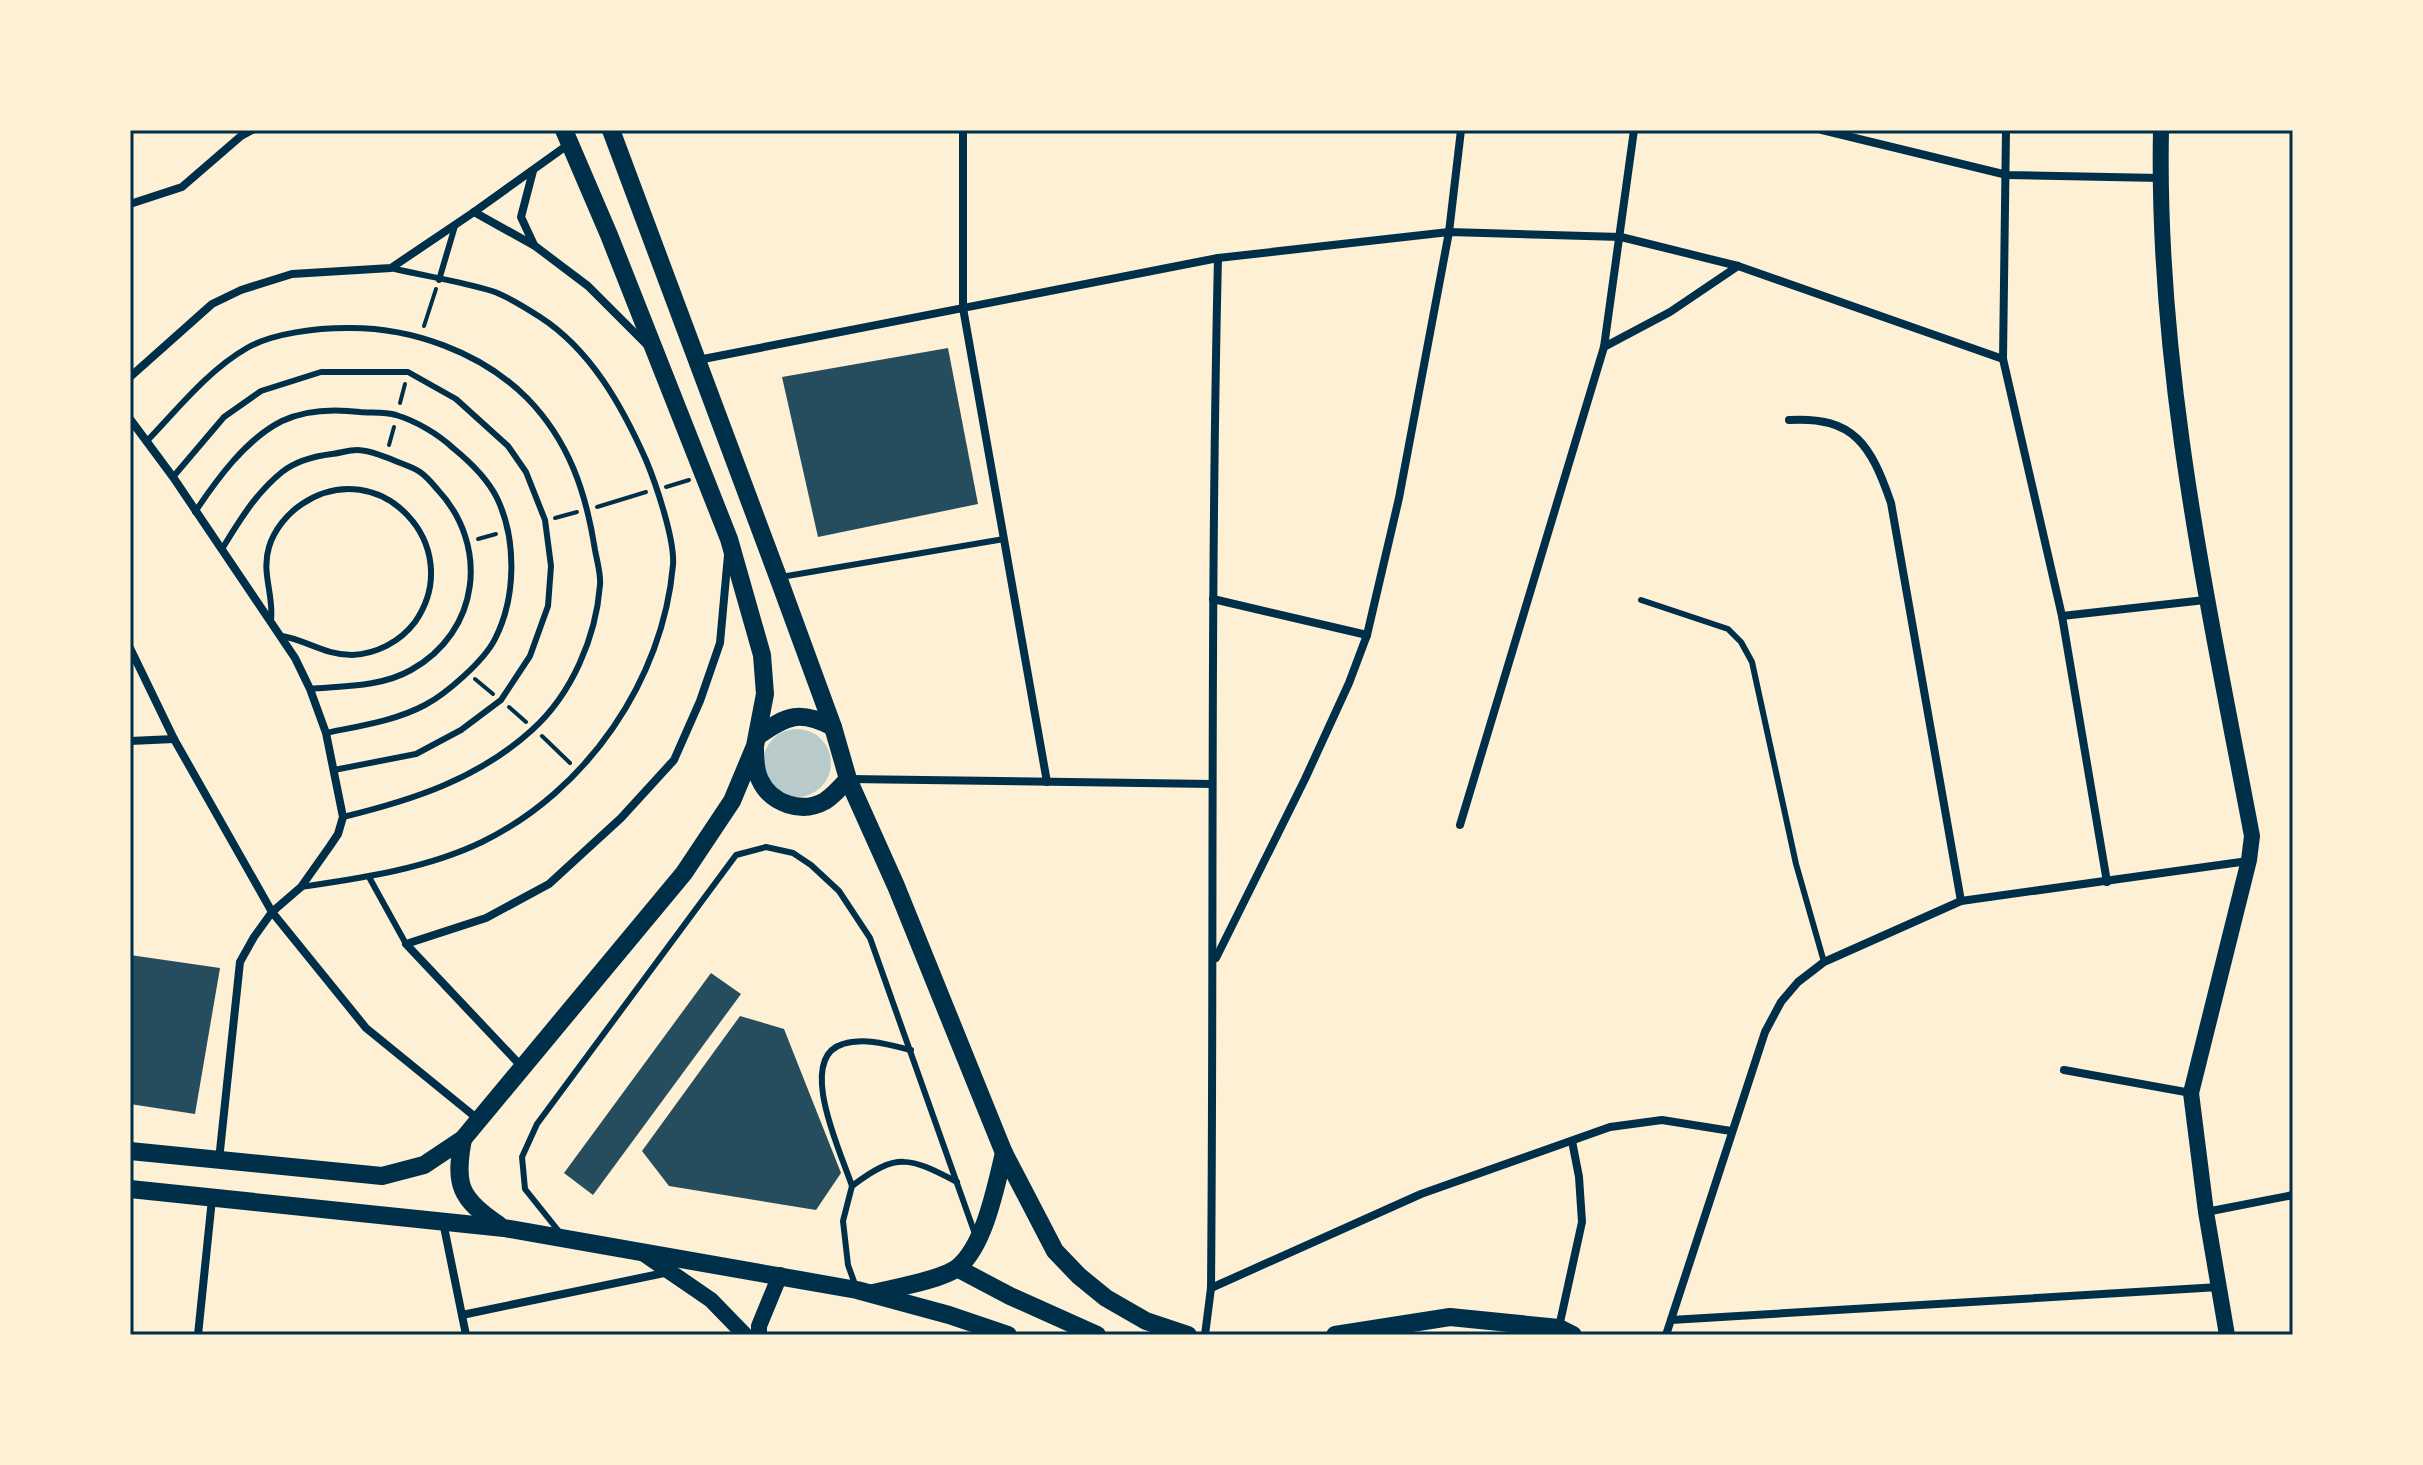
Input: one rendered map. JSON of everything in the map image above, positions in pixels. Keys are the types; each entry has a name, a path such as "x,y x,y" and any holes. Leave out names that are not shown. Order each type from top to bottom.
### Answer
{"main road":[{"path":"611,130 833,727 848,779 896,886 1004,1153 1055,1251 1079,1276 1106,1298 1146,1321 1188,1335"},
{"path":"2161,130 2160,178 2173,380 2205,600 2252,836 2249,860 2191,1093 2206,1212 2227,1335"},
{"path":"567,136 729,539 762,655 765,694 757,741 759,778 767,792 793,807 809,807 824,802 848,779"},
{"path":"130,1151 382,1176 424,1165 463,1139 684,873 732,801 757,741 788,718 802,716 817,719 833,727"},
{"path":"463,1139 457,1168 463,1195 477,1210 504,1228"},
{"path":"864,1292 919,1283 957,1268 978,1240 995,1192 1004,1153"},
{"path":"130,1189 504,1228 864,1292 1008,1335"},
{"path":"644,1254 711,1300 745,1335"},
{"path":"957,1268 1097,1335"},
{"path":"759,1335 759,1326 780,1275"},
{"path":"1335,1335 1450,1317 1566,1331"}],"street":[{"path":"130,204 182,187 252,130"},
{"path":"963,130 963,308 1047,782"},
{"path":"1214,962 1311,765 1349,683 1367,635 1399,498 1449,232 1461,130"},
{"path":"1460,825 1604,347 1634,130"},
{"path":"1822,130 2007,175 2160,178"},
{"path":"2006,130 2003,359 2062,616 2107,882"},
{"path":"130,377 212,304 241,290 292,274 391,268 533,170 567,136"},
{"path":"533,170 521,217 535,246"},
{"path":"474,212 535,246 588,286 657,354"},
{"path":"698,360 1218,258 1449,232 1621,237 1738,266 2003,359"},
{"path":"1205,1335 1211,1288 1213,599 1218,258"},
{"path":"1604,347 1670,312 1738,266"},
{"path":"1789,420 1816,418 1842,426 1857,437 1886,488 1961,901"},
{"path":"130,419 282,636 310,689 326,733 343,817 338,834 301,887 272,912 240,962 219,1160"},
{"path":"522,1067 406,944 486,918 549,884 621,818 674,760 720,643 729,539"},
{"path":"1213,599 1367,635"},
{"path":"2062,616 2205,600"},
{"path":"130,648 174,739 272,912 366,1028 479,1120"},
{"path":"130,741 174,739"},
{"path":"848,779 1212,784"},
{"path":"1666,1335 1765,1032 1781,1002 1798,982 1824,962 1961,901 2249,860"},
{"path":"2064,1070 2191,1093"},
{"path":"1211,1288 1421,1194 1610,1127 1662,1120 1731,1131"},
{"path":"1566,1331 1582,1222 1579,1177 1572,1141"},
{"path":"2206,1212 2293,1195"},
{"path":"198,1335 212,1198"},
{"path":"443,1221 466,1335"},
{"path":"462,1315 669,1272"},
{"path":"1671,1320 2219,1287"}],"lane":[{"path":"439,280 455,226"},
{"path":"301,887 369,877 482,842 523,818 579,771 634,697 659,637 673,562 659,489 626,415 587,358 541,317 493,291 391,268"},
{"path":"145,443 209,376 249,347 313,328 378,327 420,337 477,360 526,398 564,444 589,509 600,584 585,657 560,697 534,729 484,767 450,785 402,802 343,817"},
{"path":"173,477 224,417 261,391 321,372 408,372 456,399 508,446 526,472 545,520 551,566 548,606 530,656 501,700 461,730 416,754 334,770"},
{"path":"195,512 213,485 254,441 284,420 332,409 396,415 438,435 468,461 497,497 508,532 511,565 510,597 495,641 449,690 424,705 395,717 326,733"},
{"path":"222,549 243,514 283,470 313,456 358,450 386,457 421,472 453,505 473,564 468,598 459,626 440,650 411,671 382,682 310,689"},
{"path":"271,620 266,578 270,545 286,517 297,506 326,492 359,490 390,500 414,522 429,551 431,583 420,614 399,638 378,650 354,655 322,651 292,637 282,636"},
{"path":"778,577 1004,539"},
{"path":"1641,600 1728,629 1741,642 1752,662 1796,864 1824,962"},
{"path":"566,1240 525,1189 522,1157 537,1124 736,855 766,847 793,853 811,865 839,891 870,938 978,1240"},
{"path":"369,877 406,944"},
{"path":"864,1292 848,1265 843,1221 852,1186 820,1089 822,1065 833,1048 843,1043 879,1043 911,1050"},
{"path":"852,1186 884,1165 901,1161 922,1164 957,1182"}],"path":[{"path":"545,520 705,476"},
{"path":"467,541 508,532"}],"shaded area":[{"path":"797,729 821,739 831,763 821,787 797,797 773,787 763,763 773,739"}],"building":[{"path":"948,348 978,504 818,537 782,377"},
{"path":"130,955 220,968 195,1114 130,1104"},
{"path":"711,973 741,994 593,1195 564,1173"},
{"path":"740,1016 784,1029 841,1173 816,1210 669,1186 642,1151"}]}
